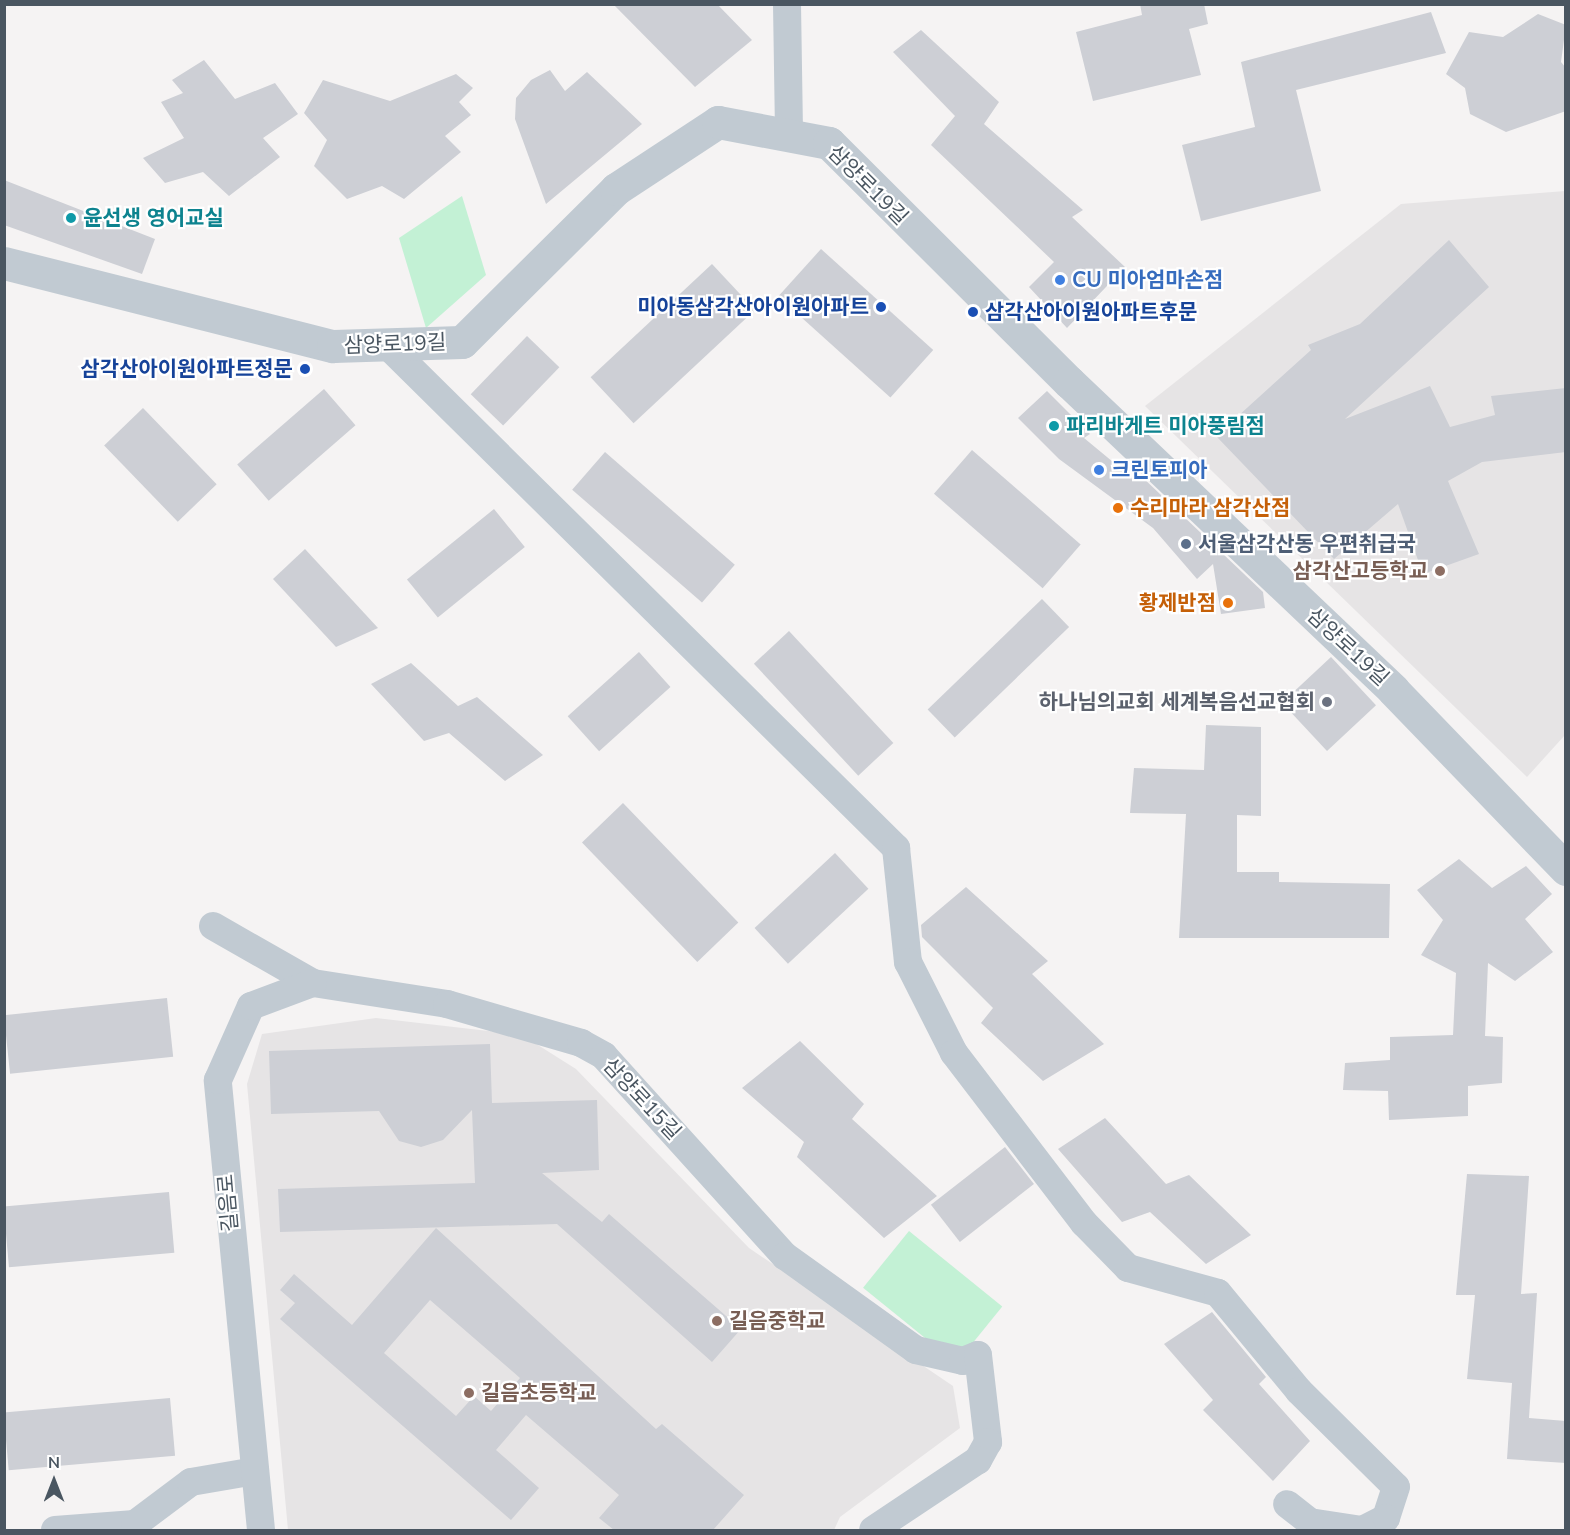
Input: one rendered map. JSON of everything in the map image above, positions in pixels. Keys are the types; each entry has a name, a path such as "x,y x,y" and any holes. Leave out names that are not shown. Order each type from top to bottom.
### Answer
{"street":[{"path":"787,4 789,135"},
{"name":"삼양로19길","path":"4,262 333,346 462,342 616,189 718,122 829,143 1069,382 1393,690 1566,869"},
{"path":"387,345 896,848 908,962 954,1053 1084,1223 1128,1268 1218,1293 1299,1391 1396,1487 1386,1518 1362,1530 1310,1522 1287,1504"},
{"name":"삼양로15길","path":"213,926 313,983 447,1004 580,1043 604,1056 785,1256 916,1350 963,1361 978,1355 988,1442 978,1460 873,1530"},
{"name":"길음로","path":"261,1530 218,1080 251,1006 313,983"},
{"path":"55,1530 135,1524 190,1482 255,1472"}],"shaded area":[{"name":"삼각산고등학교","path":"1565,191 1565,735 1527,777 1145,406 1401,204"},
{"path":"376,1018 522,1035 576,1069 749,1248 953,1386 960,1428 840,1517 834,1530 288,1530 247,1084 262,1034"}],"green space":[{"path":"462,196 486,275 426,328 399,238"},
{"path":"909,1231 1002,1307 956,1363 863,1288"}],"building":[{"path":"613,4 717,4 752,40 695,87"},
{"path":"1140,4 1204,4 1208,24 1189,29 1201,75 1093,101 1076,32 1142,15"},
{"path":"1431,12 1446,53 1296,90 1321,191 1201,221 1182,145 1255,127 1241,62"},
{"path":"1538,14 1566,25 1561,62 1566,68 1566,111 1506,132 1470,114 1465,88 1446,74 1469,32 1503,37"},
{"path":"921,30 999,102 984,124 1083,210 1072,217 1125,267 1067,328 1029,287 1054,262 931,145 955,116 893,52"},
{"path":"204,60 235,99 275,83 298,114 263,138 280,157 229,196 203,172 165,183 143,158 184,138 161,102 183,93 172,80"},
{"path":"550,70 565,91 587,72 642,124 546,204 515,119 516,98 531,80"},
{"path":"456,74 473,88 459,102 471,115 445,136 461,152 404,199 382,186 347,199 314,166 327,140 304,113 323,80 390,101"},
{"name":"윤선생 영어교실","path":"4,180 155,239 142,274 4,225"},
{"name":"삼각산고등학교","path":"1449,240 1489,287 1345,419 1430,386 1450,427 1495,415 1491,396 1566,388 1566,452 1482,462 1448,481 1479,554 1423,574 1398,504 1334,559 1216,436 1311,350 1308,345 1360,324"},
{"path":"821,249 933,350 890,398 778,297"},
{"path":"712,264 755,310 634,423 591,377"},
{"path":"527,336 559,367 503,426 471,394"},
{"path":"324,389 355,425 269,501 237,464"},
{"path":"1047,391 1090,434 1084,438 1136,481 1140,475 1263,592 1265,608 1221,614 1213,564 1197,579 1153,528 1059,459 1018,418"},
{"path":"143,408 217,484 178,522 104,446"},
{"path":"972,450 1081,544 1043,588 934,494"},
{"path":"605,452 735,565 702,603 572,490"},
{"path":"494,509 525,547 438,618 407,579"},
{"path":"305,549 378,628 336,647 273,579"},
{"path":"1042,599 1069,627 955,738 928,709"},
{"path":"789,631 893,743 858,776 754,664"},
{"path":"639,652 670,687 599,751 568,716"},
{"name":"하나님의교회 세계복음선교협회","path":"1331,657 1376,705 1327,751 1282,703"},
{"path":"411,663 458,706 477,697 543,755 505,781 449,733 424,741 371,684"},
{"path":"1206,725 1261,727 1261,816 1237,815 1237,872 1279,872 1279,882 1390,884 1389,938 1179,938 1186,814 1130,813 1134,768 1204,770"},
{"path":"623,803 738,922 697,962 582,843"},
{"path":"835,853 868,889 788,964 755,928"},
{"path":"1459,859 1492,888 1526,866 1552,894 1525,919 1553,952 1515,981 1488,963 1485,1036 1503,1037 1502,1083 1468,1086 1468,1116 1389,1120 1388,1091 1343,1090 1345,1063 1390,1060 1390,1037 1453,1035 1456,973 1421,955 1443,920 1417,890"},
{"path":"966,887 1048,961 1032,974 1104,1044 1043,1081 981,1023 993,1008 922,937 921,925"},
{"path":"167,998 173,1057 10,1074 4,1015"},
{"path":"800,1041 864,1104 852,1119 937,1196 884,1238 797,1157 804,1142 742,1088"},
{"path":"490,1044 492,1103 597,1100 599,1170 542,1173 602,1222 609,1214 741,1329 712,1362 557,1224 280,1232 278,1189 475,1183 472,1110 443,1140 421,1147 399,1141 379,1111 271,1114 269,1051"},
{"path":"1105,1118 1166,1184 1189,1175 1251,1235 1206,1264 1150,1212 1122,1222 1058,1149"},
{"path":"1005,1147 1034,1184 960,1242 931,1205"},
{"path":"1467,1174 1529,1176 1521,1294 1537,1293 1529,1418 1566,1421 1566,1463 1507,1459 1512,1383 1467,1379 1475,1295 1456,1295"},
{"path":"169,1192 174,1253 9,1267 4,1206"},
{"path":"436,1228 656,1429 662,1424 744,1495 713,1530 614,1530 599,1518 619,1495 526,1415 496,1450 539,1488 511,1520 280,1319 295,1303 280,1290 294,1274 352,1325","holes":["430,1300 520,1378 491,1411 474,1396 456,1416 384,1353"]},
{"path":"1212,1312 1266,1377 1259,1384 1310,1441 1273,1481 1203,1410 1213,1400 1164,1344"},
{"path":"170,1398 175,1456 9,1470 4,1413"}],"place":[{"name":"윤선생 영어교실","path":"71,218"},
{"name":"CU 미아엄마손점","path":"1060,280"},
{"name":"미아동삼각산아이원아파트","path":"881,307"},
{"name":"삼각산아이원아파트후문","path":"973,312"},
{"name":"삼각산아이원아파트정문","path":"305,369"},
{"name":"파리바게트 미아풍림점","path":"1054,426"},
{"name":"크린토피아","path":"1099,470"},
{"name":"수리마라 삼각산점","path":"1118,508"},
{"name":"서울삼각산동 우편취급국","path":"1186,544"},
{"name":"삼각산고등학교","path":"1440,571"},
{"name":"황제반점","path":"1228,603"},
{"name":"하나님의교회 세계복음선교협회","path":"1327,702"},
{"name":"길음중학교","path":"717,1321"},
{"name":"길음초등학교","path":"469,1393"}]}
